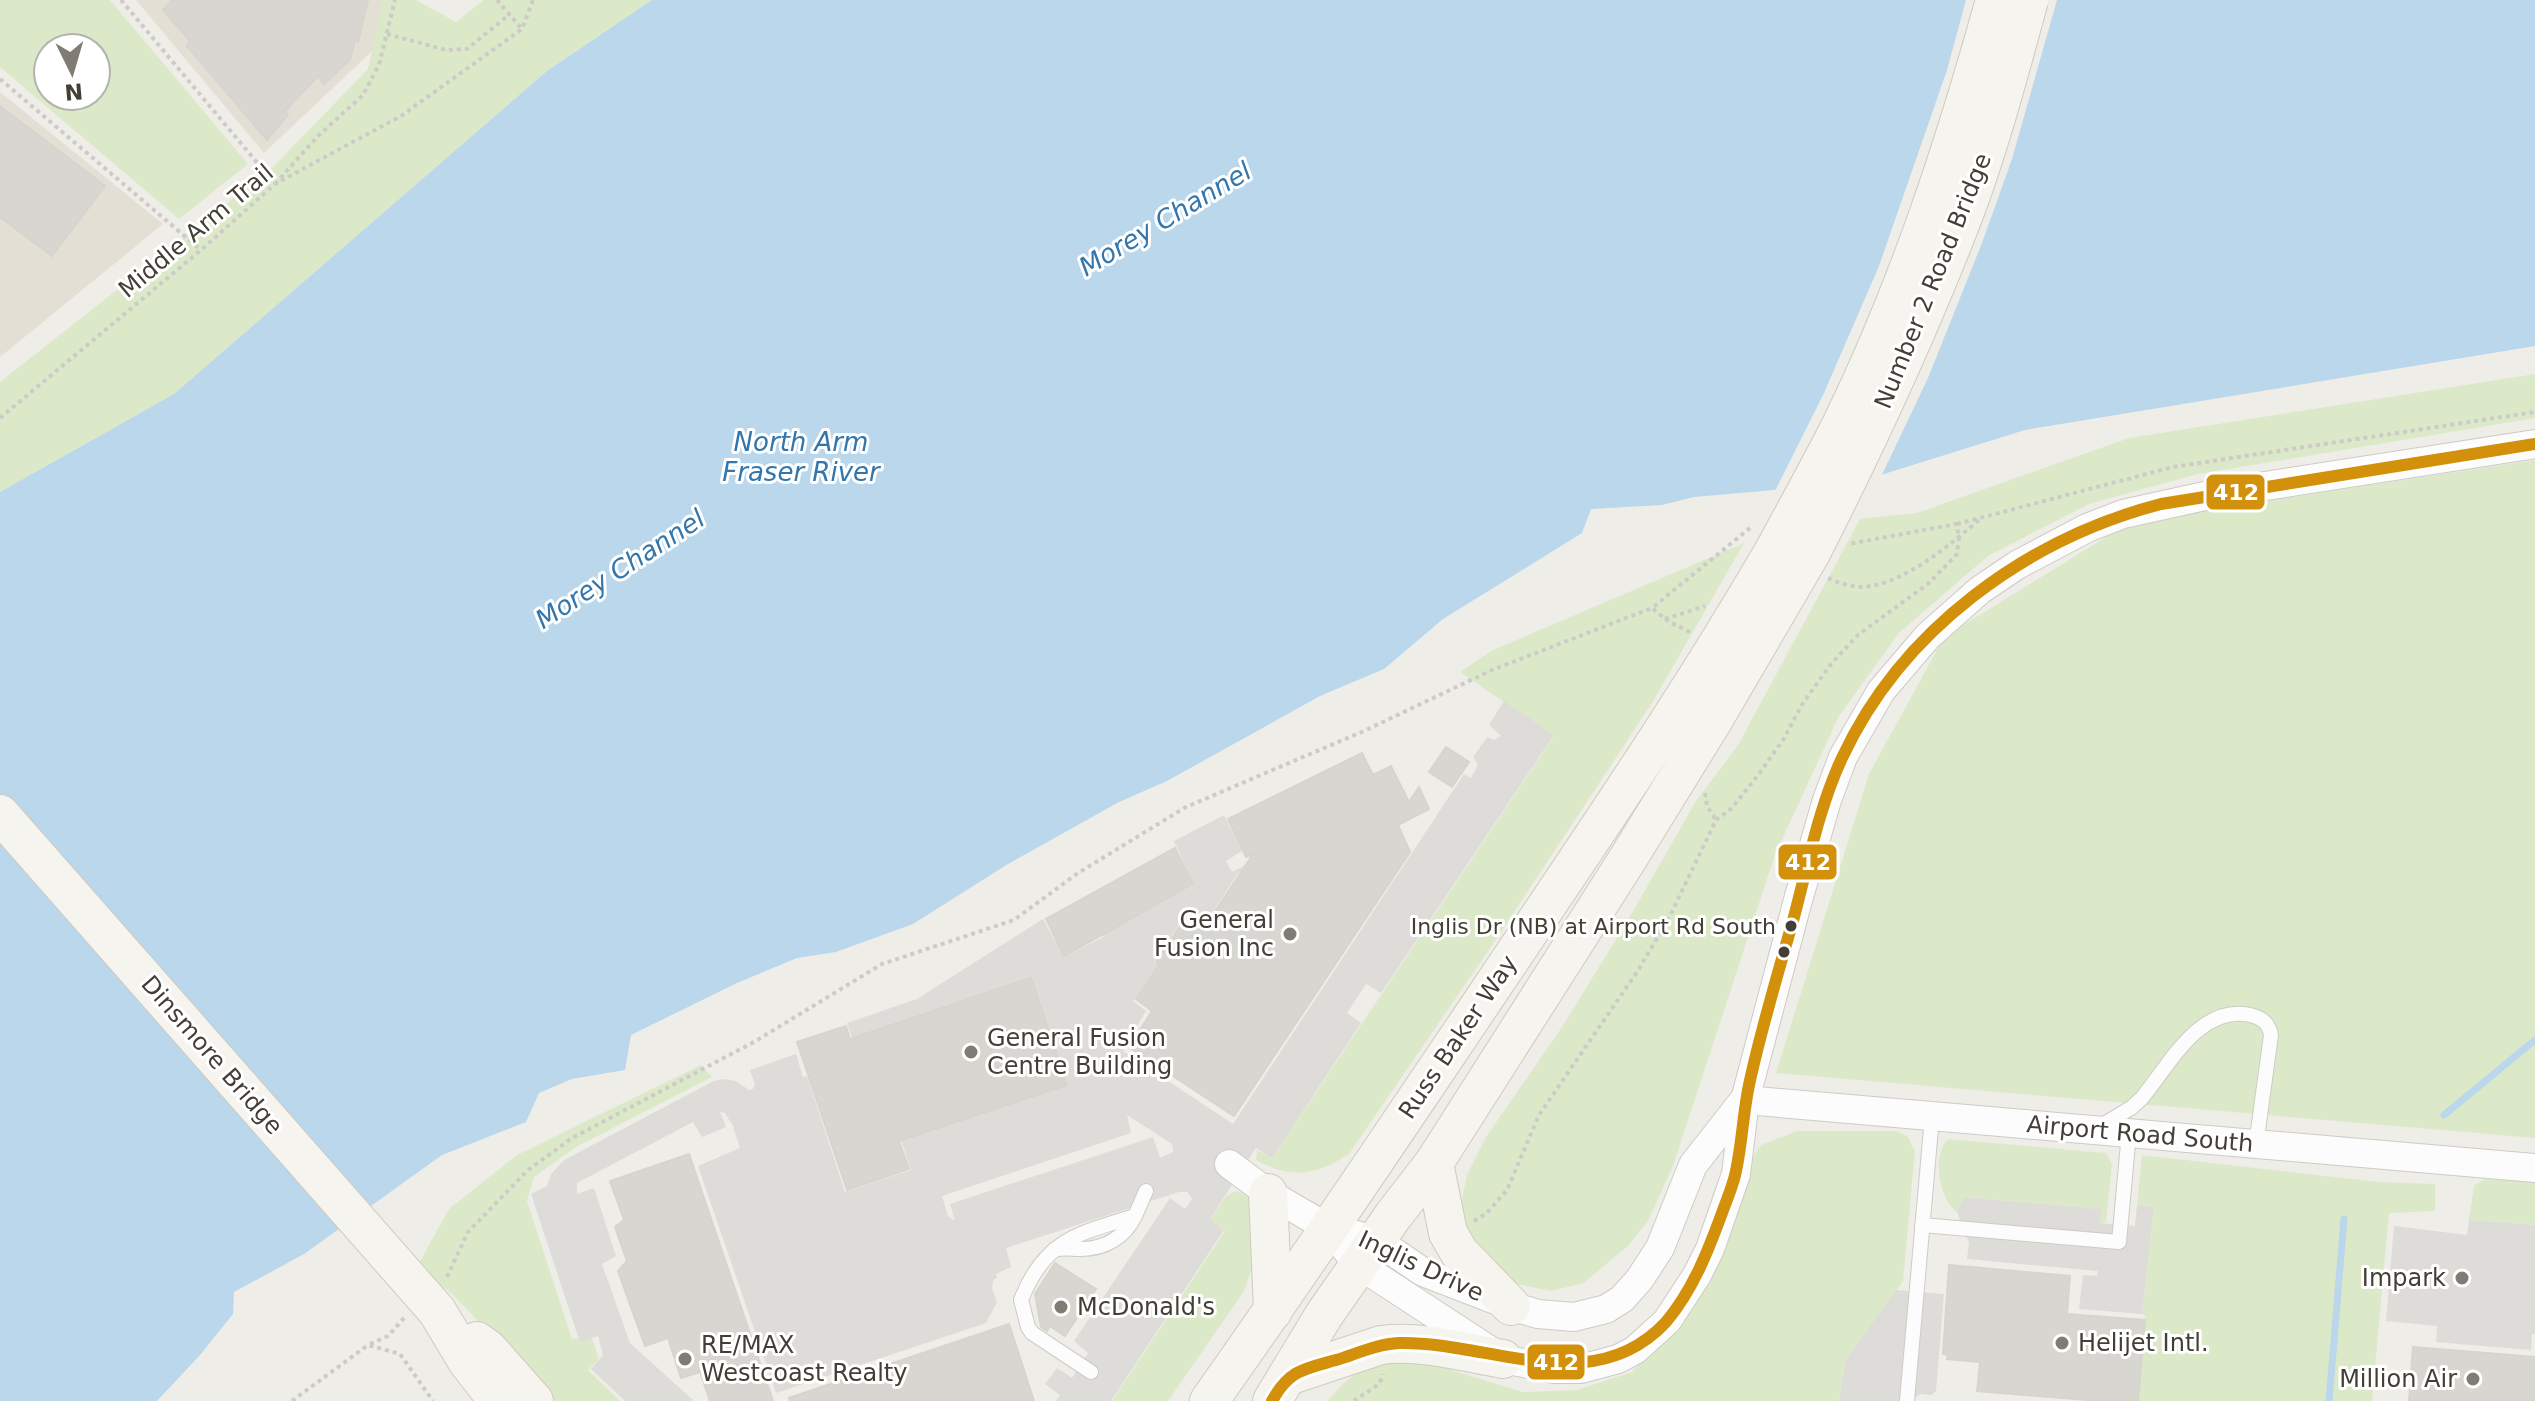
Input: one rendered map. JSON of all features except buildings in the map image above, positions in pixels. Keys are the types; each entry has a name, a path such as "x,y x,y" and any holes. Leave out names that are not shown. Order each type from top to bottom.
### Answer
{"main road":[{"name":"Number 2 Road Bridge","path":"1804,558 1843,422 1935,198 1969,95 1995,0"},
{"name":"Number 2 Road Bridge","path":"1804,558 1869,440 1923,316 1966,208 2003,97 2029,0"},
{"name":"Russ Baker Way","path":"1280,1388 1324,1315 1434,1163 1665,798 1804,558"},
{"name":"Russ Baker Way","path":"1209,1401 1273,1311 1692,686 1804,558"},
{"name":"Dinsmore Bridge","path":"0,814 432,1306"},
{"path":"1434,1163 1448,1233 1459,1252 1511,1306"},
{"path":"1268,1193 1273,1311"},
{"path":"432,1306 467,1361 498,1401"},
{"path":"432,1306 488,1349 534,1401"},
{"path":"1280,1388 1381,1345 1396,1343 1503,1359"}],"street":[{"name":"Inglis Drive","path":"1229,1164 1268,1193 1367,1253 1503,1359 1554,1369 1581,1369 1618,1359 1652,1337 1683,1299 1710,1249 1736,1174 1745,1100 1811,857 1843,757 1881,691 1928,636 1960,607 2017,565 2051,545 2123,514 2214,494 2535,444"},
{"name":"Inglis Drive","path":"1367,1253 1538,1314 1574,1317 1606,1309 1622,1299 1639,1280 1660,1248 1693,1165 1745,1100"},
{"name":"Airport Road South","path":"1745,1100 2535,1168"}],"lane":[{"path":"2094,1130 2141,1099 2203,1024 2226,1014 2241,1013 2262,1020 2271,1035 2256,1145"},
{"path":"1907,1401 1932,1117"},
{"path":"1922,1225 2119,1242 2129,1133"},
{"path":"1091,1372 1032,1333 1021,1300 1036,1270 1052,1250 1089,1248 1117,1240 1130,1228 1146,1191"}],"path":[{"path":"121,0 275,184 318,136 363,95 379,65 395,0"},
{"path":"497,0 522,29"},
{"path":"522,29 533,0"},
{"path":"387,34 446,50 467,49 510,14"},
{"name":"Middle Arm Trail","path":"0,418 275,184 401,116 522,29"},
{"path":"0,79 201,250"},
{"path":"1956,524 2173,467 2535,412"},
{"path":"1804,558 1852,586 1868,587 1898,577 1959,537 1983,516"},
{"path":"1470,1223 1486,1214 1507,1190 1539,1115 1639,969 1670,916 1716,820 1732,808 1758,775 1831,664 1858,635 1929,583 1957,554 1959,537"},
{"path":"1665,619 1715,603"},
{"path":"292,1401 368,1345 448,1298 445,1284 468,1232 528,1170 572,1138 754,1042 882,964 1014,920 1078,873 1186,807 1364,731 1492,670 1652,608"},
{"path":"1704,786 1707,806 1716,820"},
{"path":"368,1345 400,1354 433,1401"},
{"path":"1354,1401 1383,1379 1385,1367"}],"shaded area":[{"path":"136,0 402,0 388,36 264,153"},
{"path":"0,92 163,224 0,357"},
{"path":"1504,701 1554,735 1381,993 1366,984 1347,1013 1361,1023 1272,1158 1256,1148 1210,1219 1224,1230 1111,1401 1056,1401 1060,1395 1045,1384 1057,1368 1072,1378 1088,1353 1074,1341 1170,1198 1185,1209 1192,1199 1188,1192 1179,1192 1006,1248 1011,1267 996,1274 997,1278 993,1280 992,1288 997,1302 986,1323 776,1393 698,1166 740,1148 733,1126 725,1113 720,1112 726,1127 702,1137 693,1122 577,1183 577,1194 594,1188 616,1256 602,1264 630,1343 694,1401 625,1401 591,1369 603,1355 598,1336 580,1342 531,1194 547,1186 551,1174 564,1160 714,1081 736,1081 749,1090 753,1089 755,1084 750,1070 796,1054 803,1077 807,1076 845,1192 911,1170 900,1137 887,1140 847,1023 917,999 1043,919 1064,957 1103,937 1194,885 1174,841 1224,815 1242,851 1226,861 1232,872 1248,864 1249,867 1238,873 1213,912 1229,925 1206,933 1188,920 1182,927 1179,925 1154,962 1158,965 1133,1001 1146,1011 1123,1051 1233,1124 1464,774 1471,778 1478,765 1473,757 1487,737 1494,740 1501,736 1489,725","holes":["1127,1115 1172,1144 1173,1152 1160,1158 1153,1137 950,1204 955,1221 948,1216 942,1196 1131,1133"]},
{"path":"1964,1197 2101,1209 2100,1223 2135,1226 2137,1205 2154,1207 2142,1314 2079,1309 2083,1275 2097,1276 2098,1271 1967,1259 1969,1243 1957,1212"},
{"name":"Impark","path":"2469,1220 2535,1225 2535,1334 2532,1334 2531,1350 2436,1342 2437,1326 2386,1321 2394,1226 2467,1235"},
{"path":"1896,1290 1944,1294 1936,1391 1931,1395 1920,1394 1910,1401 1839,1401 1845,1361"}],"green space":[{"path":"0,0 110,0 248,164 179,219 53,112 112,112 112,32 32,32 32,94 0,67"},
{"path":"383,0 416,0 456,22 484,0 652,0 547,71 174,394 0,492 0,382 274,166 368,69"},
{"path":"2535,374 2535,418 2198,474 2089,504 1988,556 1899,633 1839,716 1775,855 1673,1166 1648,1221 1629,1245 1584,1283 1551,1291 1516,1284 1479,1255 1459,1213 1467,1175 1486,1137 1564,1024 1696,801 1738,745 1860,519 1917,513 2129,438"},
{"path":"2535,460 2535,1138 1776,1073 1869,774 1944,637 2132,521"},
{"path":"1744,543 1652,703 1349,1154 1325,1167 1303,1172 1281,1170 1256,1160 1257,1150 1272,1158 1554,736 1460,672 1493,650"},
{"path":"701,1065 712,1077 576,1147 534,1177 527,1201 572,1339 591,1335 599,1359 588,1370 620,1401 555,1401 420,1261 449,1209 517,1155"},
{"path":"1797,1131 1896,1131 1908,1137 1915,1151 1903,1281 1845,1361 1839,1401 1327,1401 1348,1379 1369,1365 1401,1362 1435,1365 1523,1392 1577,1390 1632,1372 1696,1301 1744,1170 1761,1145"},
{"path":"1948,1139 2106,1153 2112,1164 2106,1222 2099,1223 2100,1209 1965,1197 1957,1212 1945,1197 1939,1176 1940,1155"},
{"path":"2142,1155 2378,1182 2435,1184 2435,1211 2389,1213 2372,1401 2138,1401 2145,1315 2142,1314 2154,1208 2137,1205"},
{"path":"2485,1179 2535,1182 2535,1225 2469,1220 2474,1186"},
{"path":"1237,1191 1248,1196 1257,1214 1256,1257 1244,1291 1168,1401 1112,1401 1225,1231 1210,1219 1227,1195"}],"water":[{"name":"North Arm Fraser River","path":"652,0 2535,0 2535,346 2025,430 1855,483 1694,497 1662,505 1591,509 1582,533 1443,619 1384,669 1320,696 1167,781 1119,802 1008,864 913,924 836,952 797,958 737,983 631,1035 625,1070 572,1079 539,1093 526,1122 442,1155 304,1254 234,1292 233,1314 157,1401 0,1401 0,492 174,394 547,71"}],"pier":[{"path":"1966,0 2057,0 2012,159 1982,243 1928,378 1880,479 1855,487 1773,495 1824,393 1879,266 1947,70"}],"waterway":[{"path":"2444,1115 2535,1040"},
{"path":"2329,1401 2344,1219"}],"transit line":[{"name":"412","path":"1272,1401 1298,1372 1383,1345 1433,1345 1573,1363 1606,1358 1637,1346 1666,1322 1699,1270 1733,1182 1759,1043 1815,836 1842,758 1867,711 1898,669 1934,630 1974,596 2017,566 2063,540 2161,504 2535,444"}],"place":[{"name":"Inglis Dr (NB) at Airport Rd South","path":"1791,926"},
{"name":"General Fusion Inc","path":"1290,934"},
{"name":"General Fusion Centre Building","path":"971,1052"},
{"name":"Impark","path":"2462,1278"},
{"name":"McDonald's","path":"1061,1307"},
{"name":"Helijet Intl.","path":"2062,1343"},
{"name":"RE/MAX Westcoast Realty","path":"685,1359"},
{"name":"Million Air","path":"2473,1379"}],"water label":[{"name":"Morey Channel","path":"1165,219"},
{"name":"Morey Channel","path":"620,569"}]}
